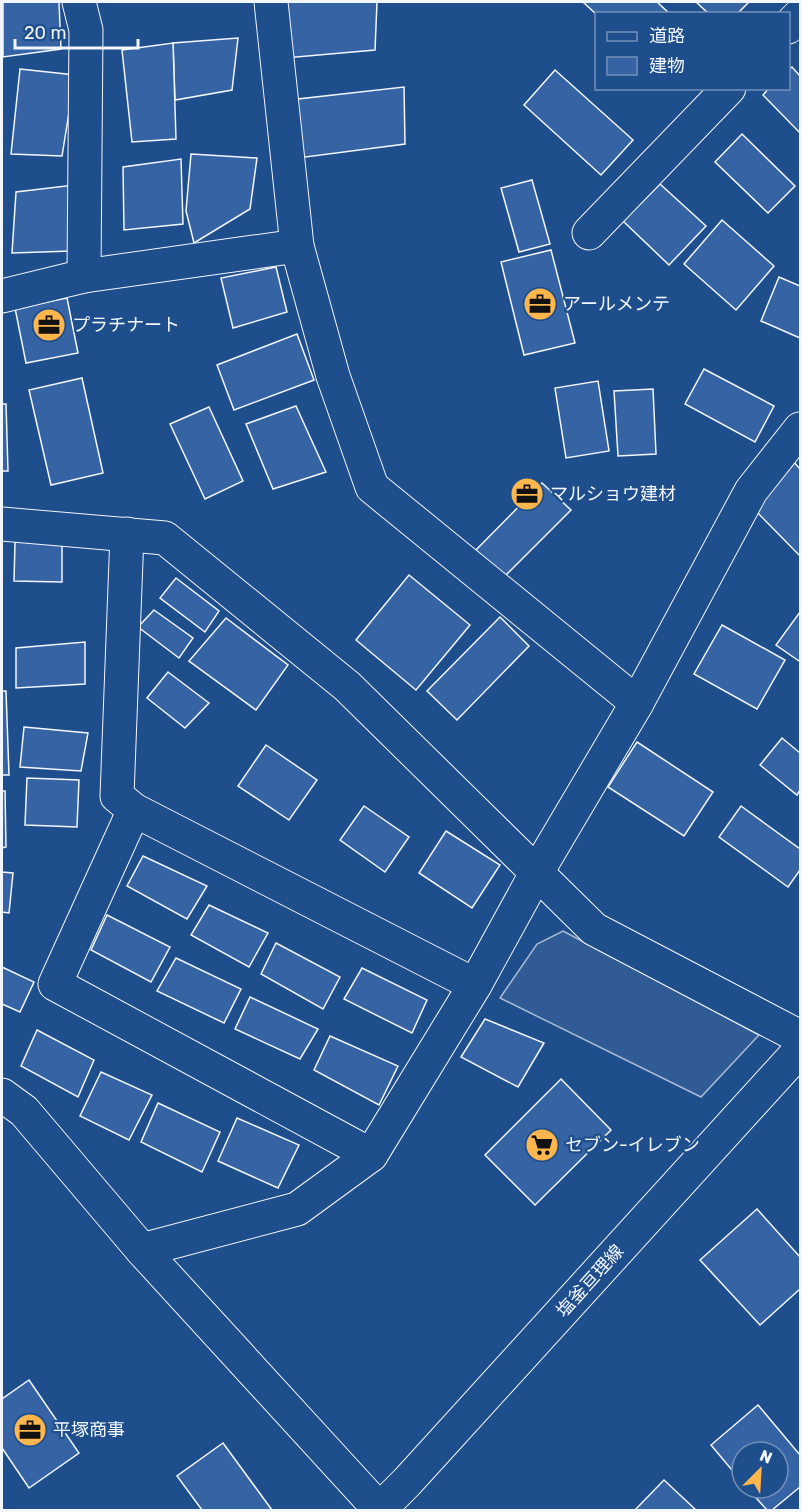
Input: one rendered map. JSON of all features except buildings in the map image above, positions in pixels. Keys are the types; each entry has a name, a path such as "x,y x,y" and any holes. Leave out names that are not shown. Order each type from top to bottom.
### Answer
{"street":[{"path":"78,2 86,30 84,276"},
{"path":"271,2 297,246 333,376 372,487 637,703"},
{"path":"790,26 801,15"},
{"path":"589,233 727,90"},
{"path":"2,296 84,276 297,246"},
{"path":"142,1250 297,1209 371,1155 475,985 537,872 637,703 751,491 801,429"},
{"path":"2,525 165,538 347,686 594,929 801,1036"},
{"path":"127,534 117,796 134,810 475,985"},
{"path":"134,810 55,984 371,1155"},
{"name":"塩釜亘理線","path":"380,1510 801,1050"},
{"path":"2,1095 24,1111 142,1250 380,1510"}],"shaded area":[{"path":"563,931 759,1035 701,1097 500,998 537,944"}],"place":[{"name":"アールメンテ","path":"540,304"},
{"name":"プラチナート","path":"49,325"},
{"name":"マルショウ建材","path":"527,494"},
{"name":"セブン-イレブン","path":"542,1145"},
{"name":"平塚商事","path":"30,1430"}]}
